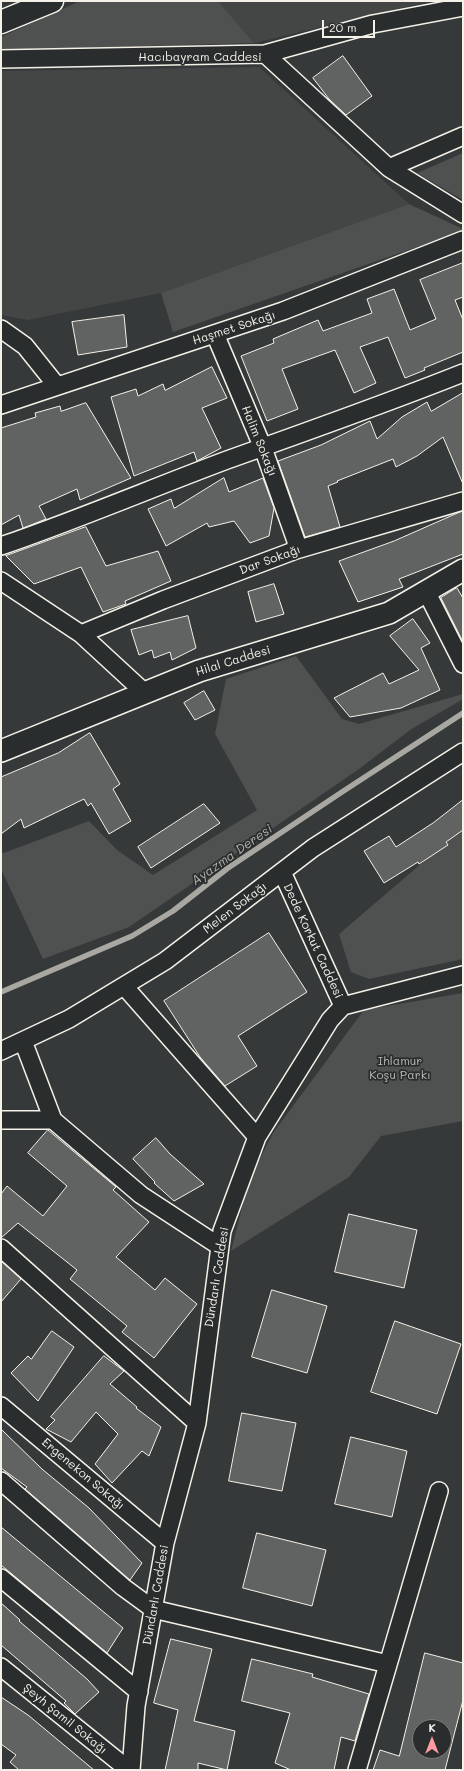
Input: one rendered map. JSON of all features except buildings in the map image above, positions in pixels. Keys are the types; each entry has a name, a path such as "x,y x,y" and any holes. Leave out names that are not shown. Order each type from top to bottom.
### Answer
{"main road":[{"path":"1,22 52,1"}],"street":[{"path":"265,54 373,24 463,7"},
{"name":"Hacıbayram Caddesi","path":"1,59 265,54 389,168 463,214"},
{"path":"389,168 463,136"},
{"name":"Haşmet Sokağı","path":"1,405 283,311 463,240"},
{"path":"1,329 25,346 57,386"},
{"name":"Halim Sokağı","path":"215,334 262,448 296,541 296,550"},
{"path":"1,546 61,525 262,448 353,416 463,373"},
{"name":"Dar Sokağı","path":"81,634 163,600 296,550 463,501"},
{"name":"Hilal Caddesi","path":"1,751 199,671 389,613 463,570"},
{"path":"1,581 81,634 145,693"},
{"path":"426,591 463,664"},
{"name":"Melen Sokağı","path":"1,1051 69,1019 165,961 314,848 463,752"},
{"name":"Dede Korkut Caddesi","path":"282,872 343,1006 463,975"},
{"path":"124,986 257,1137"},
{"name":"Dündarlı Caddesi","path":"130,1770 139,1692 165,1543 197,1423 222,1231 257,1137 330,1020 343,1006"},
{"path":"23,1041 53,1120 141,1195 219,1246"},
{"path":"1,1120 53,1120"},
{"path":"1,1248 197,1423"},
{"name":"Ergenekon Sokağı","path":"1,1406 165,1543"},
{"path":"1,1481 124,1587 153,1609 388,1664"},
{"path":"357,1770 439,1491"},
{"path":"1,1578 139,1692"},
{"name":"Şeyh Şamil Sokağı","path":"1,1668 130,1770"}],"shaded area":[{"path":"218,1 430,1 254,43"},
{"path":"259,67 409,204 161,293 28,320 1,315 1,71"}],"green space":[{"path":"80,1 218,1 254,43 1,50 1,37"},
{"path":"463,153 463,200 417,173"},
{"path":"409,204 463,229 463,231 173,332 161,293"},
{"path":"296,656 342,719 359,724 463,694 463,699 410,730 359,769 129,927 43,959 1,869 1,854 89,821 117,850 153,875 257,810 215,734 226,679"},
{"path":"463,828 463,959 369,979 351,972 339,934"},
{"name":"Ihlamur Koşu Parkı","path":"463,993 463,1121 381,1136 349,1177 231,1251 249,1180 273,1133 364,1010"}],"waterway":[{"name":"Ayazma Deresi","path":"1,992 132,936 173,911 228,868 463,713"}]}
